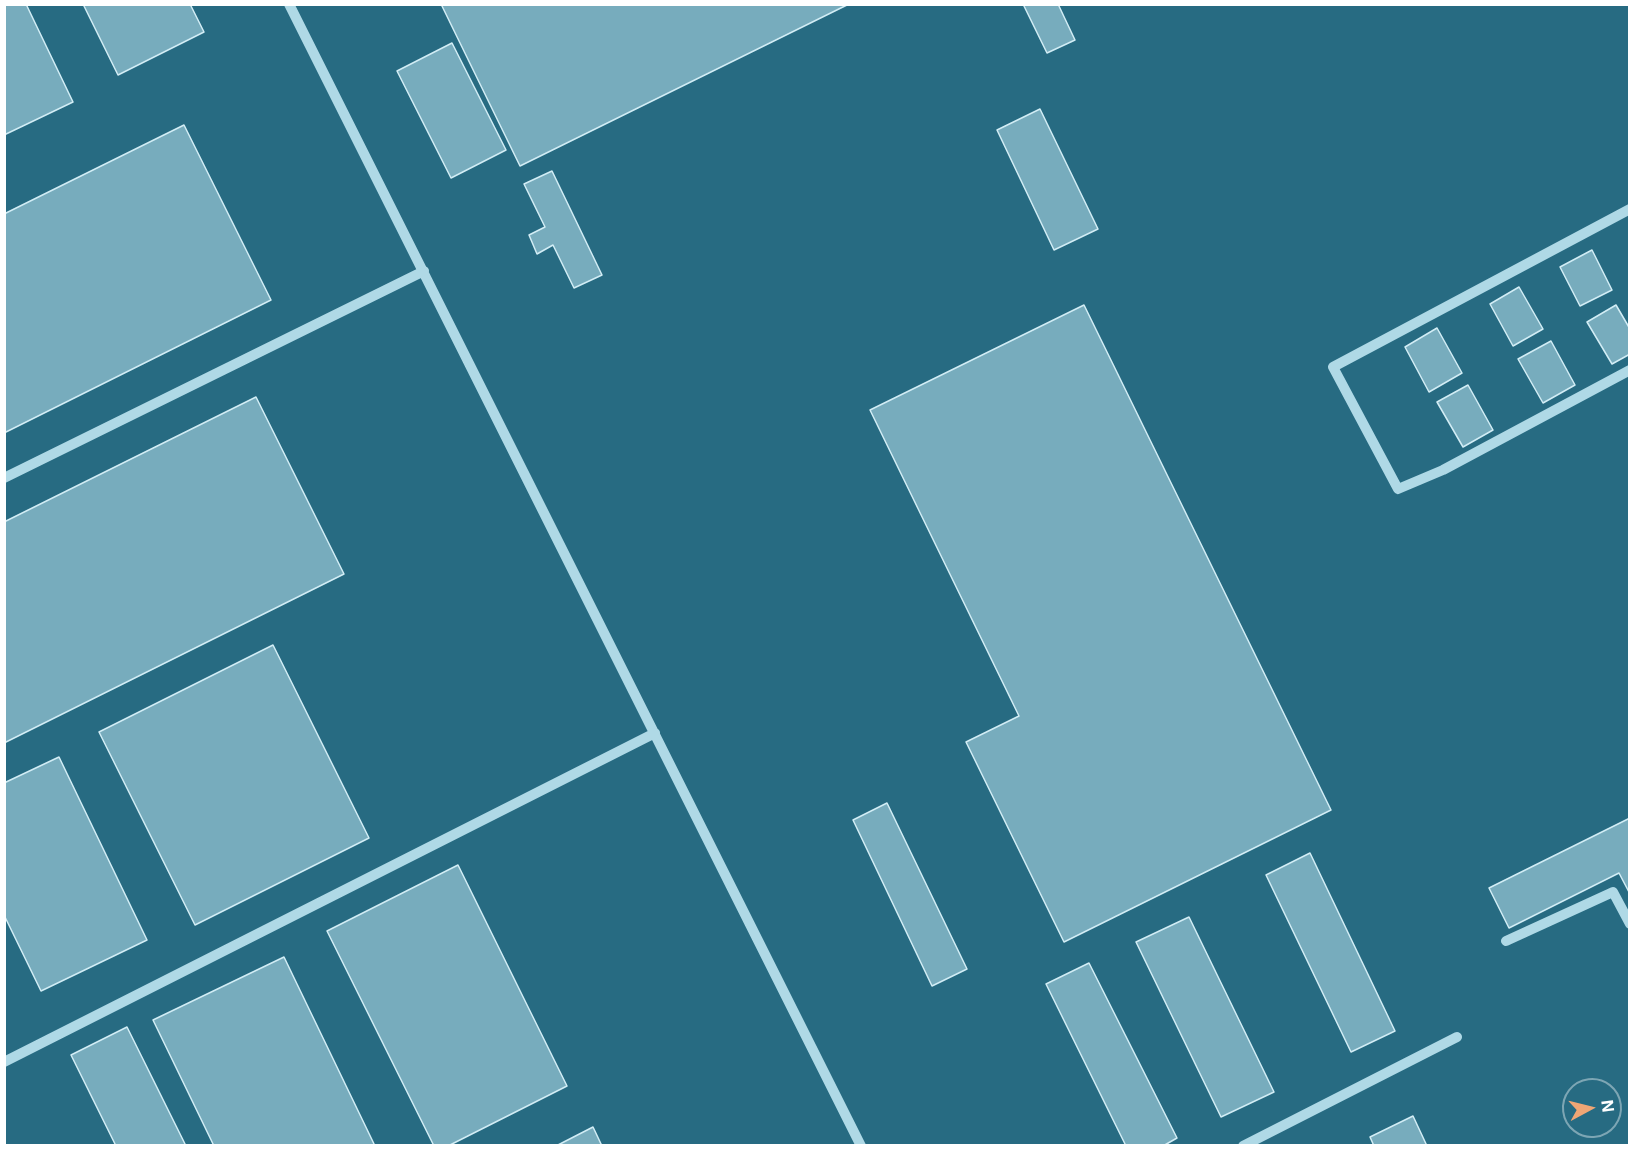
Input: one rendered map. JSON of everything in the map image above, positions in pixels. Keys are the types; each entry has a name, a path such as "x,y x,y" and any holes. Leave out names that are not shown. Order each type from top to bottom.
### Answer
{"street":[{"path":"288,4 424,271 861,1146"},
{"path":"1629,209 1333,367 1398,489 1443,470 1629,370"},
{"path":"4,478 424,271"},
{"path":"4,1062 655,734"},
{"path":"1506,941 1613,892 1629,924"},
{"path":"1243,1146 1457,1037"}],"building":[{"path":"4,4 26,4 73,102 4,135"},
{"path":"83,4 190,4 204,32 118,75"},
{"path":"441,4 849,4 520,166"},
{"path":"1023,4 1058,4 1075,40 1047,53"},
{"path":"452,43 506,150 451,178 397,71"},
{"path":"1040,109 1098,229 1054,250 997,130"},
{"path":"184,125 271,300 4,433 4,214"},
{"path":"552,171 602,275 574,288 553,245 537,254 529,235 545,227 524,184"},
{"path":"1592,250 1612,290 1580,306 1560,267"},
{"path":"1519,287 1543,329 1513,346 1490,304"},
{"path":"1084,305 1331,810 1064,942 966,742 1019,716 870,410"},
{"path":"1616,305 1630,329 1630,354 1612,364 1587,322"},
{"path":"1437,328 1462,373 1429,392 1405,347"},
{"path":"1551,341 1575,385 1543,403 1518,359"},
{"path":"1468,385 1493,430 1463,447 1437,402"},
{"path":"256,397 344,574 4,743 4,522"},
{"path":"273,645 369,838 195,925 99,732"},
{"path":"59,757 147,940 41,991 4,915 4,783"},
{"path":"887,803 967,969 932,986 853,820"},
{"path":"1630,818 1630,894 1619,873 1509,928 1489,888"},
{"path":"1310,853 1395,1031 1351,1052 1266,875"},
{"path":"458,865 567,1086 448,1146 434,1146 327,931"},
{"path":"1189,917 1274,1092 1221,1117 1136,942"},
{"path":"284,957 375,1146 214,1146 153,1020"},
{"path":"1089,963 1177,1138 1163,1146 1126,1146 1046,984"},
{"path":"127,1027 186,1146 116,1146 71,1055"},
{"path":"1413,1116 1427,1146 1374,1146 1370,1137"},
{"path":"593,1127 602,1146 556,1146"}]}
